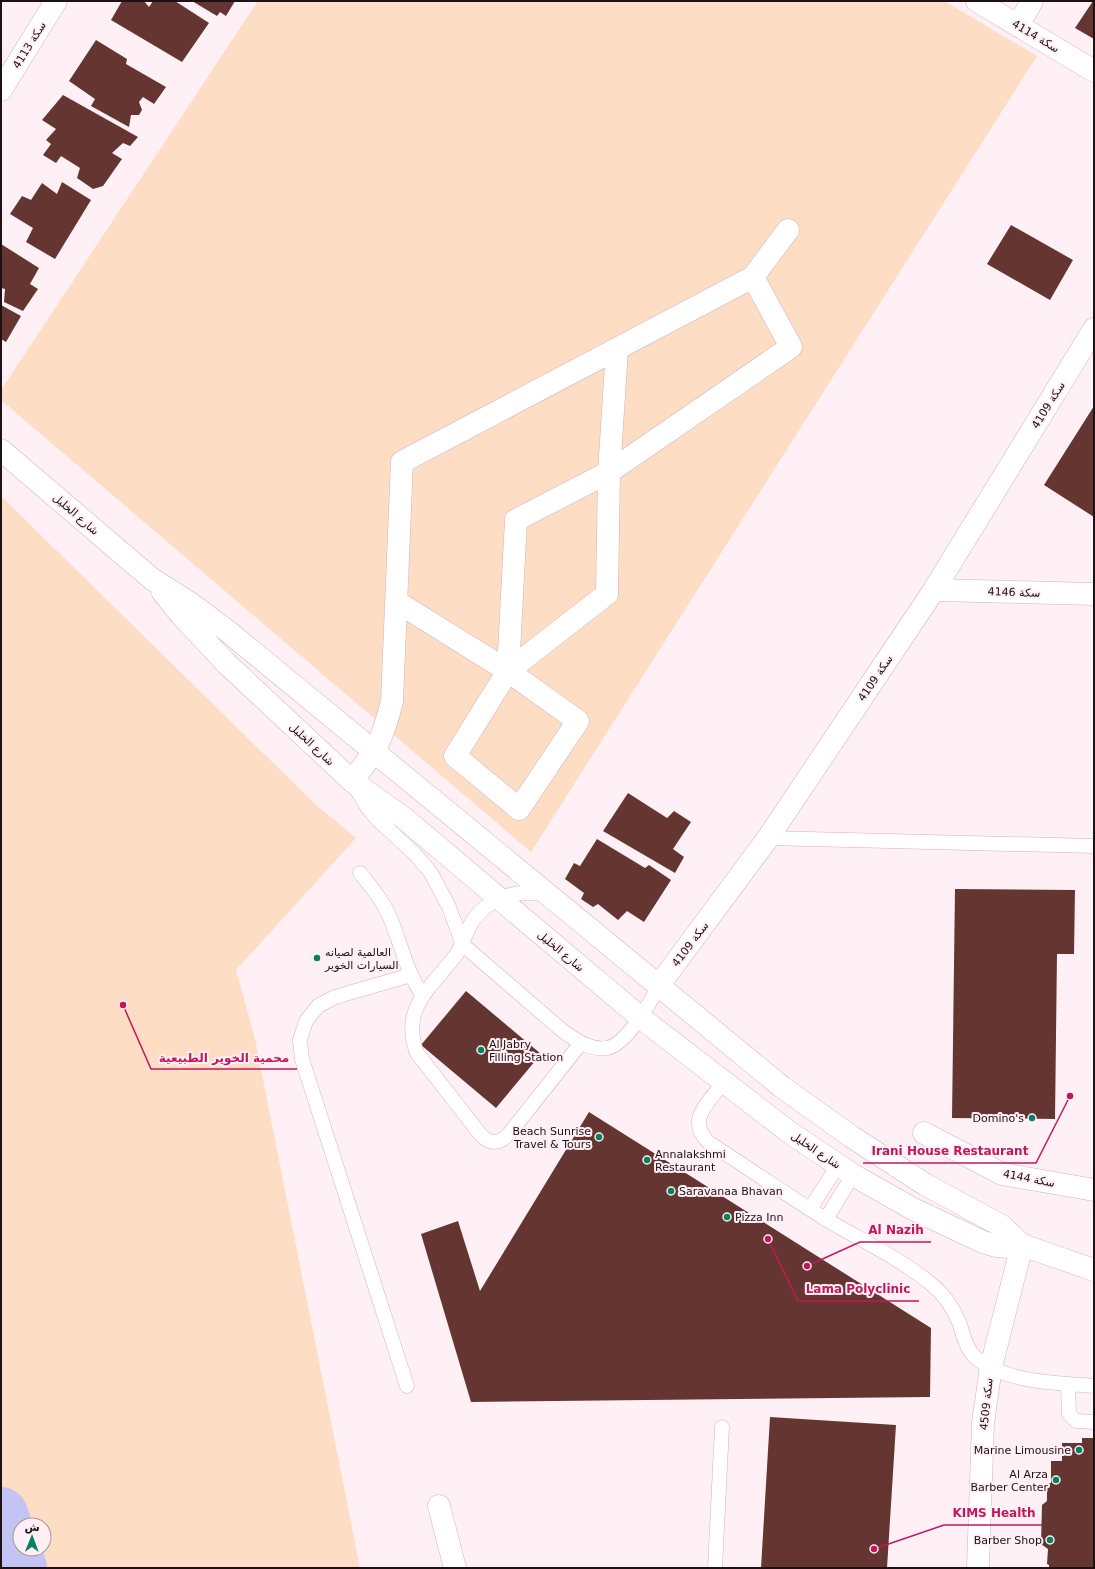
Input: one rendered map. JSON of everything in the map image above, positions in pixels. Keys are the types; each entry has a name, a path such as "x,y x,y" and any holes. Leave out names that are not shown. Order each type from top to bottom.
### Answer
{"street":[{"name":"سكة 4113","path":"1,90 56,1"},
{"name":"سكة 4114","path":"978,1 1094,71"},
{"path":"1018,26 1032,1"},
{"path":"352,781 374,753 386,729 392,701 402,462 753,277 788,230"},
{"path":"508,671 516,520 609,472 790,347 753,277"},
{"name":"سكة 4109","path":"658,985 768,838 934,590 1094,329"},
{"path":"397,602 508,671 578,721 519,809 455,756 508,671 607,594 609,472 617,349"},
{"name":"شارع الخليل","path":"1,450 152,579 190,603 225,629 658,985 714,1034 782,1087 852,1137 926,1185 1002,1226 1022,1244 1094,1270"},
{"name":"شارع الخليل","path":"152,579 181,615 227,664 352,781 399,814 642,1018 789,1132 846,1170 913,1209 983,1242 996,1246 1009,1247 1022,1244"},
{"name":"سكة 4146","path":"934,590 1094,594"},
{"name":"سكة 4144","path":"924,1133 1002,1174 1094,1190"},
{"name":"سكة 4509","path":"978,1568 983,1423 991,1367 1022,1244"},
{"path":"439,1506 455,1568"}],"lane":[{"path":"352,781 358,794 372,813 431,873 446,901 463,945"},
{"path":"768,838 1094,846"},
{"path":"360,873 374,891 386,911 411,975 424,996"},
{"path":"548,896 536,892 523,892 499,898 489,904 472,922 463,945 417,1004 412,1016 411,1028 416,1053 485,1140 499,1142 509,1134 581,1043"},
{"name":"سكة 4109","path":"463,945 564,1032 581,1043 593,1047 607,1048 618,1043 642,1018 658,985"},
{"path":"407,1386 302,1059 300,1040 306,1021 318,1006 335,997 411,975"},
{"path":"724,1082 701,1111 698,1123 701,1135 708,1142 810,1209 932,1284 948,1302 971,1352 980,1361 991,1367 1028,1379 1068,1385 1094,1386"},
{"path":"810,1209 846,1170"},
{"path":"826,1219 846,1170"},
{"path":"1068,1385 1068,1414 1076,1421 1094,1422"},
{"path":"715,1568 722,1427"}],"shaded area":[{"path":"258,1 944,1 1037,56 531,852 1,400 1,390"},
{"path":"1,496 315,804 356,838 236,970 255,1039 360,1568 1,1568"}],"building":[{"path":"122,1 144,1 149,7 153,1 175,1 209,23 182,62 111,20"},
{"path":"192,1 235,1 226,16 220,12 217,16"},
{"path":"1094,1 1094,39 1075,28"},
{"path":"96,40 127,59 126,64 166,87 154,104 143,97 139,102 142,110 139,115 131,115 129,127 91,106 95,99 69,81"},
{"path":"63,95 138,137 130,146 123,143 112,153 122,159 103,186 93,189 77,178 80,168 61,156 56,163 43,155 51,144 46,140 56,129 42,120"},
{"path":"62,182 91,200 55,259 26,242 33,228 10,214 22,196 31,200 42,183 57,194"},
{"path":"1011,225 1073,260 1050,300 987,264"},
{"path":"1,244 39,268 30,284 38,289 23,311 4,302 5,289 1,288"},
{"path":"1,305 21,316 6,342 1,339"},
{"path":"1094,406 1094,517 1044,485"},
{"path":"628,793 667,818 674,811 691,822 673,849 684,857 675,873 603,831"},
{"path":"597,839 645,868 649,865 671,880 644,922 627,911 618,920 598,904 593,907 581,899 584,893 565,879 574,863 580,866"},
{"path":"955,889 1075,890 1074,954 1057,954 1055,1119 952,1118"},
{"name":"Al Jabry Filling Station","path":"466,991 541,1054 496,1108 421,1045"},
{"path":"589,1112 931,1328 930,1397 471,1402 421,1234 458,1221 480,1291"},
{"path":"770,1417 896,1425 887,1568 761,1568"},
{"path":"1082,1438 1094,1438 1094,1568 1049,1568 1049,1565 1047,1564 1048,1549 1041,1544 1042,1505 1047,1501 1047,1483 1051,1483 1051,1461 1062,1461 1062,1443 1082,1443"}],"waterway":[{"path":"1,1514 20,1568"}],"place":[{"name":"العالمية لصيانه السيارات الخوير","path":"317,958"},
{"name":"محمية الخوير الطبيعية","path":"123,1005"},
{"name":"Al Jabry Filling Station","path":"481,1050"},
{"name":"Irani House Restaurant","path":"1070,1096"},
{"name":"Domino's","path":"1032,1118"},
{"name":"Beach Sunrise Travel & Tours","path":"599,1137"},
{"name":"Annalakshmi Restaurant","path":"647,1160"},
{"name":"Saravanaa Bhavan","path":"671,1191"},
{"name":"Pizza Inn","path":"727,1217"},
{"name":"Lama Polyclinic","path":"768,1239"},
{"name":"Al Nazih","path":"807,1266"},
{"name":"Marine Limousine","path":"1079,1450"},
{"name":"Al Arza Barber Center","path":"1056,1480"},
{"name":"Barber Shop","path":"1050,1540"},
{"name":"KIMS Health","path":"874,1549"}]}
